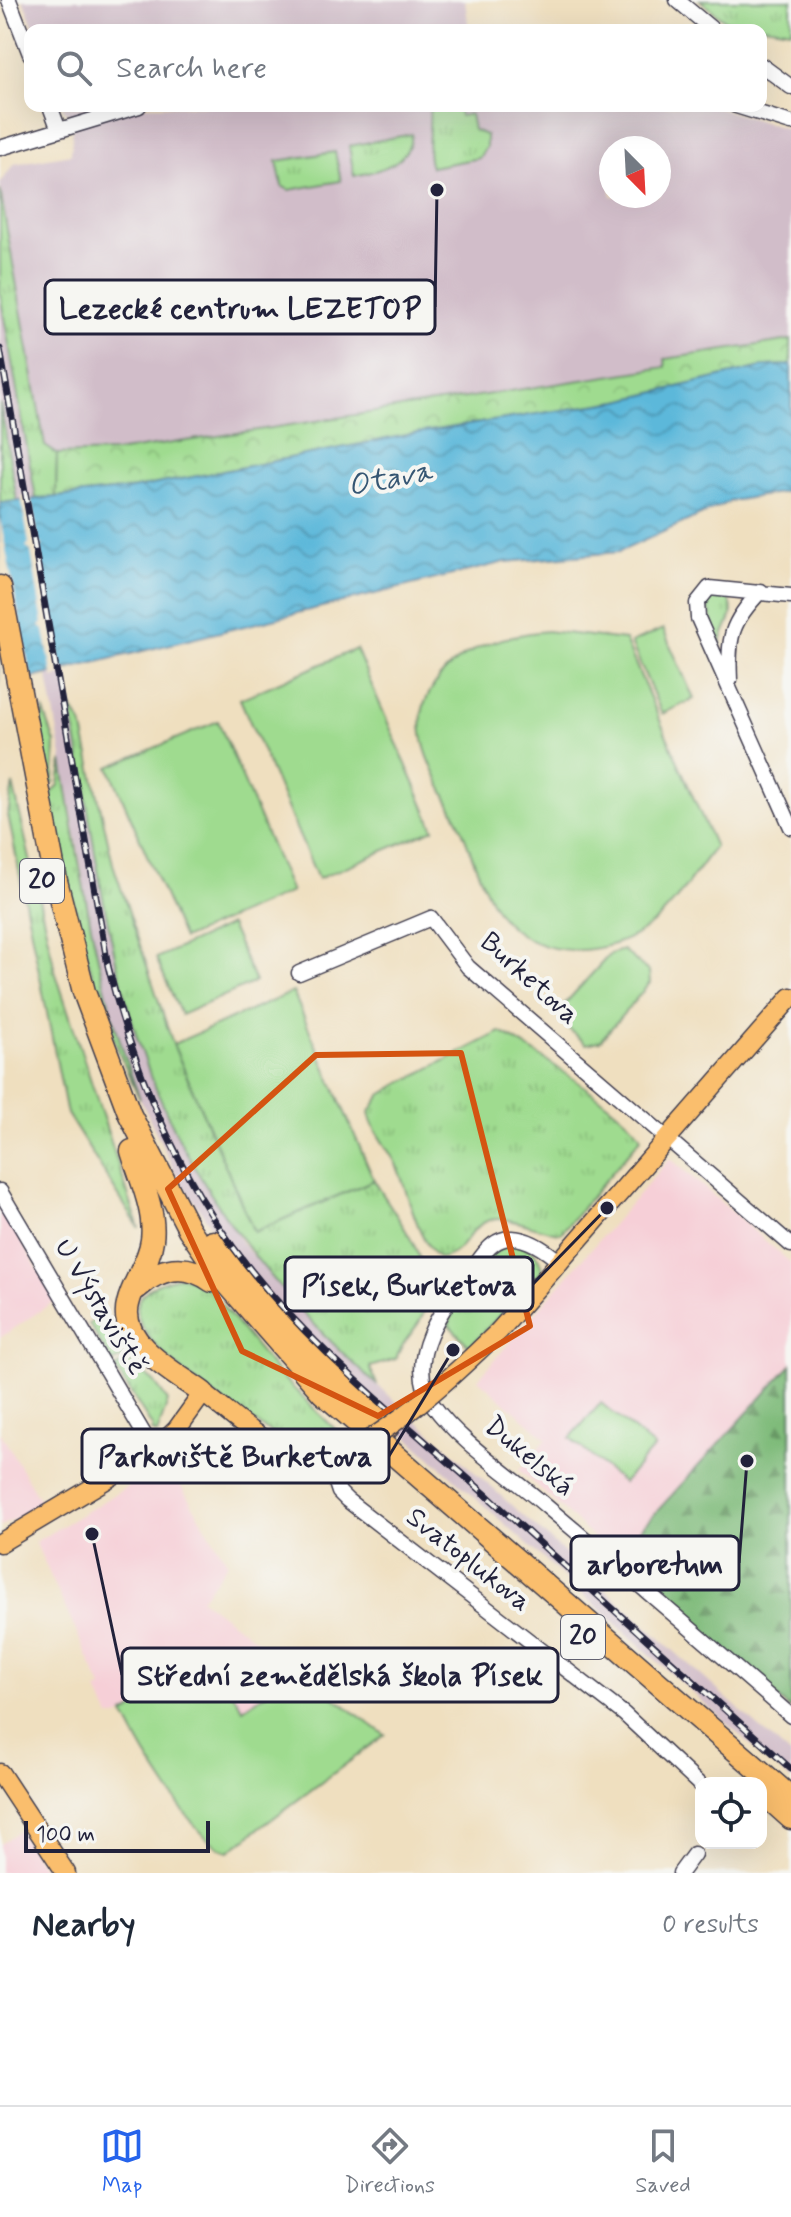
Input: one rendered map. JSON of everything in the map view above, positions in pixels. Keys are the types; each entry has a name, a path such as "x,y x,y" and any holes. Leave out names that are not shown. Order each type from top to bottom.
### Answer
{"highway":[{"name":"20","path":"0,587 19,731"},
{"name":"20","path":"0,670 19,731 72,952 93,1022 159,1201 212,1281 267,1349 316,1400 744,1777"},
{"name":"20","path":"137,1146 221,1276 323,1393 791,1798"},
{"path":"137,1146 153,1238 133,1291 127,1318 133,1334 144,1349 203,1393"},
{"path":"137,1146 196,1222 295,1337 388,1427"},
{"path":"133,1291 148,1279 173,1269 192,1271 212,1281"},
{"path":"767,1797 791,1818"}],"main road":[{"path":"0,1543 154,1451 177,1429 203,1393 292,1456 336,1457 388,1427 440,1387 499,1331 791,997"},
{"path":"0,1773 66,1873"}],"street":[{"path":"9,0 24,39"},
{"path":"677,0 706,24"},
{"path":"767,69 791,87"},
{"path":"52,112 59,130"},
{"path":"0,148 119,112"},
{"path":"755,112 791,123"},
{"path":"791,596 709,588 697,603 698,618 791,827"},
{"path":"731,689 731,633 741,612 761,591"},
{"name":"Burketova","path":"299,973 431,918 468,967 667,1137"},
{"path":"667,1137 791,1245"},
{"name":"U Výstaviště","path":"0,1191 154,1451"},
{"name":"Dukelská","path":"561,1263 532,1243 517,1238 503,1239 491,1245 447,1302 426,1346 422,1378 431,1403 481,1451 791,1716"},
{"name":"Svatoplukova","path":"336,1457 339,1492 347,1500 624,1714 695,1780"},
{"path":"680,1873 694,1854"}],"highlighted area":[{"path":"461,1053 530,1326 378,1416 242,1351 168,1189 316,1055"}],"shaded area":[{"path":"23,0 465,0 468,24 33,24"},
{"path":"67,112 730,112 791,130 791,340 666,359 666,367 393,410 115,452 53,454 45,446 0,184 14,164 71,154 73,119"},
{"path":"0,294 117,964 140,1049 174,1130 242,1243 294,1304 354,1364 791,1756 791,1781 342,1378 229,1252 178,1178 140,1099 111,1015 99,968 0,403"},
{"path":"670,1158 791,1263 791,1364 615,1557 519,1470 547,1439 478,1379"},
{"path":"0,1205 56,1300 0,1338"},
{"path":"0,1432 43,1506 0,1526"},
{"path":"167,1463 228,1563 201,1599 298,1671 243,1710 208,1656 144,1687 152,1701 118,1717 110,1717 97,1691 102,1688 35,1542"},
{"path":"19,1831 46,1873 0,1873 0,1844"}],"green space":[{"path":"700,0 791,0 791,30 724,20"},
{"path":"429,112 459,112 460,116 470,114 473,130 486,135 486,147 479,158 431,167 428,155"},
{"path":"412,134 410,144 399,159 373,172 354,176 349,146"},
{"path":"335,152 341,181 289,190 282,186 277,161"},
{"path":"0,190 45,446 57,454 56,497 36,499 0,294"},
{"path":"791,340 791,365 766,366 619,401 417,433 131,489 56,497 57,454 115,452 666,367 665,359"},
{"path":"0,403 17,501 0,503"},
{"path":"714,596 726,596 732,608 720,646 707,603"},
{"path":"663,629 694,699 662,714 631,643"},
{"path":"547,631 625,640 715,847 653,923 616,944 595,949 553,948 533,941 515,930 500,915 488,895 424,746 422,715 426,700 447,670 461,658 493,642"},
{"path":"356,649 434,829 318,879 240,699"},
{"path":"71,707 82,724 113,864 173,1044 254,1232 374,1180 419,1255 427,1288 424,1313 396,1359 370,1367 377,1385 295,1304 258,1261 225,1216 169,1119 147,1067 119,974"},
{"path":"44,711 55,743 54,783 46,784 36,729 40,729"},
{"path":"218,721 291,892 183,939 109,767"},
{"path":"62,761 102,974 125,1058 140,1099 97,989 48,797 59,785"},
{"path":"13,784 56,974 139,1228 67,1114 8,815"},
{"path":"230,925 255,982 181,1015 156,958"},
{"path":"623,950 649,972 650,983 600,1041 586,1044 561,1022 561,1008 610,954"},
{"path":"293,992 374,1180 254,1232 173,1044"},
{"path":"500,1032 601,1099 621,1115 641,1138 561,1233 495,1219 480,1225 454,1253 439,1258 425,1240 395,1162 369,1113 381,1095 397,1085"},
{"path":"513,1243 533,1252 542,1271 470,1347 447,1323 450,1323 457,1301 473,1276 493,1254"},
{"path":"182,1276 207,1287 275,1370 346,1440 315,1450 291,1445 204,1388 172,1362 148,1335 137,1311 147,1290"},
{"path":"103,1315 107,1337 124,1358 112,1363 89,1324"},
{"path":"128,1361 154,1382 168,1401 157,1434 151,1431 153,1428 115,1368"},
{"path":"791,1365 791,1710 615,1557"},
{"path":"601,1403 654,1447 623,1483 570,1438"},
{"path":"208,1656 243,1709 298,1671 385,1735 229,1851 216,1845 186,1814 155,1769 124,1714 151,1701 144,1687"}],"water":[{"name":"Otava","path":"791,365 791,491 731,501 619,552 505,562 0,686 0,503 131,489 417,433 619,401 766,366"}],"pier":[{"path":"30,495 39,542 43,545 40,549 52,621 56,623 53,628 62,675 53,678 44,630 40,626 43,623 31,551 26,547 29,543 21,496"},
{"path":"0,519 32,683 0,690"}],"railway":[{"path":"0,349 108,966 142,1077 191,1182 233,1247 323,1349 791,1769"}],"place":[{"name":"Lezecké centrum LEZETOP","path":"437,190"},
{"name":"Písek, Burketova","path":"607,1208"},
{"name":"Parkoviště Burketova","path":"453,1350"},
{"name":"arboretum","path":"747,1461"},
{"name":"Střední zemědělská škola Písek","path":"92,1534"}]}
